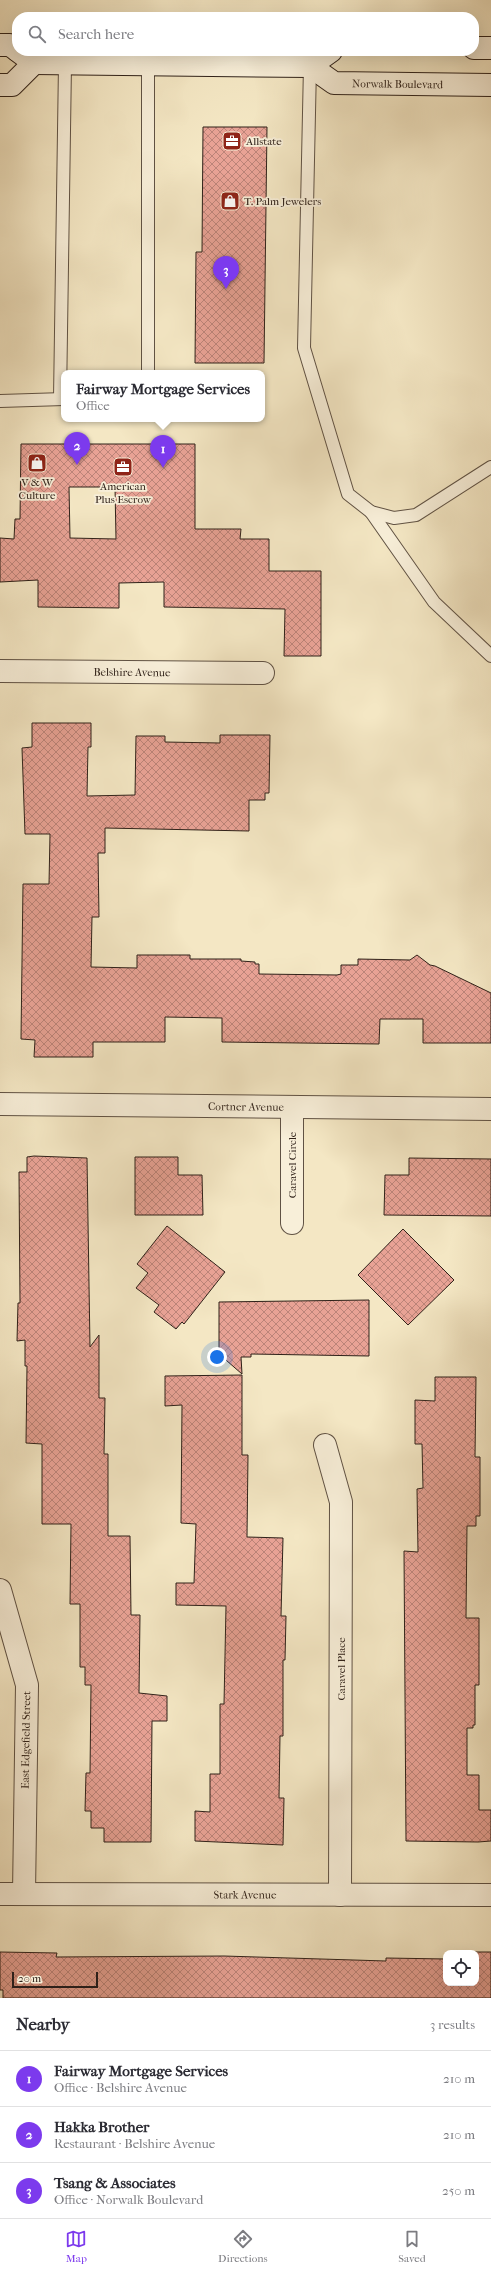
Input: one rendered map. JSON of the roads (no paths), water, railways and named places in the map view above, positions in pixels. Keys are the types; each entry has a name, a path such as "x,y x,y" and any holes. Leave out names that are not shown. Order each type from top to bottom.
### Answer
{"street":[{"path":"0,44 12,47"},
{"path":"479,48 491,48"},
{"path":"0,85 12,85 23,56"},
{"path":"28,56 65,64 310,66 324,56"},
{"name":"Norwalk Boulevard","path":"310,66 334,83 491,85"},
{"name":"Belshire Avenue","path":"0,671 264,673"},
{"name":"Cortner Avenue","path":"0,1104 491,1109"},
{"name":"Caravel Circle","path":"292,1107 292,1223"},
{"name":"Caravel Place","path":"325,1445 341,1502 340,1895"},
{"name":"East Edgefield Street","path":"0,1590 27,1685 24,1894"},
{"name":"Stark Avenue","path":"0,1894 491,1895"}],"lane":[{"path":"62,370 65,64"},
{"path":"148,65 148,370"},
{"path":"310,66 304,348 348,494 371,512 434,602 491,656"},
{"path":"0,400 61,399"},
{"path":"371,512 394,518 416,515 491,467"}],"place":[{"name":"Allstate","path":"232,141"},
{"name":"T. Palm Jewelers","path":"230,201"},
{"name":"Tsang & Associates","path":"226,289"},
{"name":"V & W Culture","path":"37,463"},
{"name":"Hakka Brother","path":"77,465"},
{"name":"American Plus Escrow","path":"123,467"},
{"name":"Fairway Mortgage Services","path":"163,468"}]}
